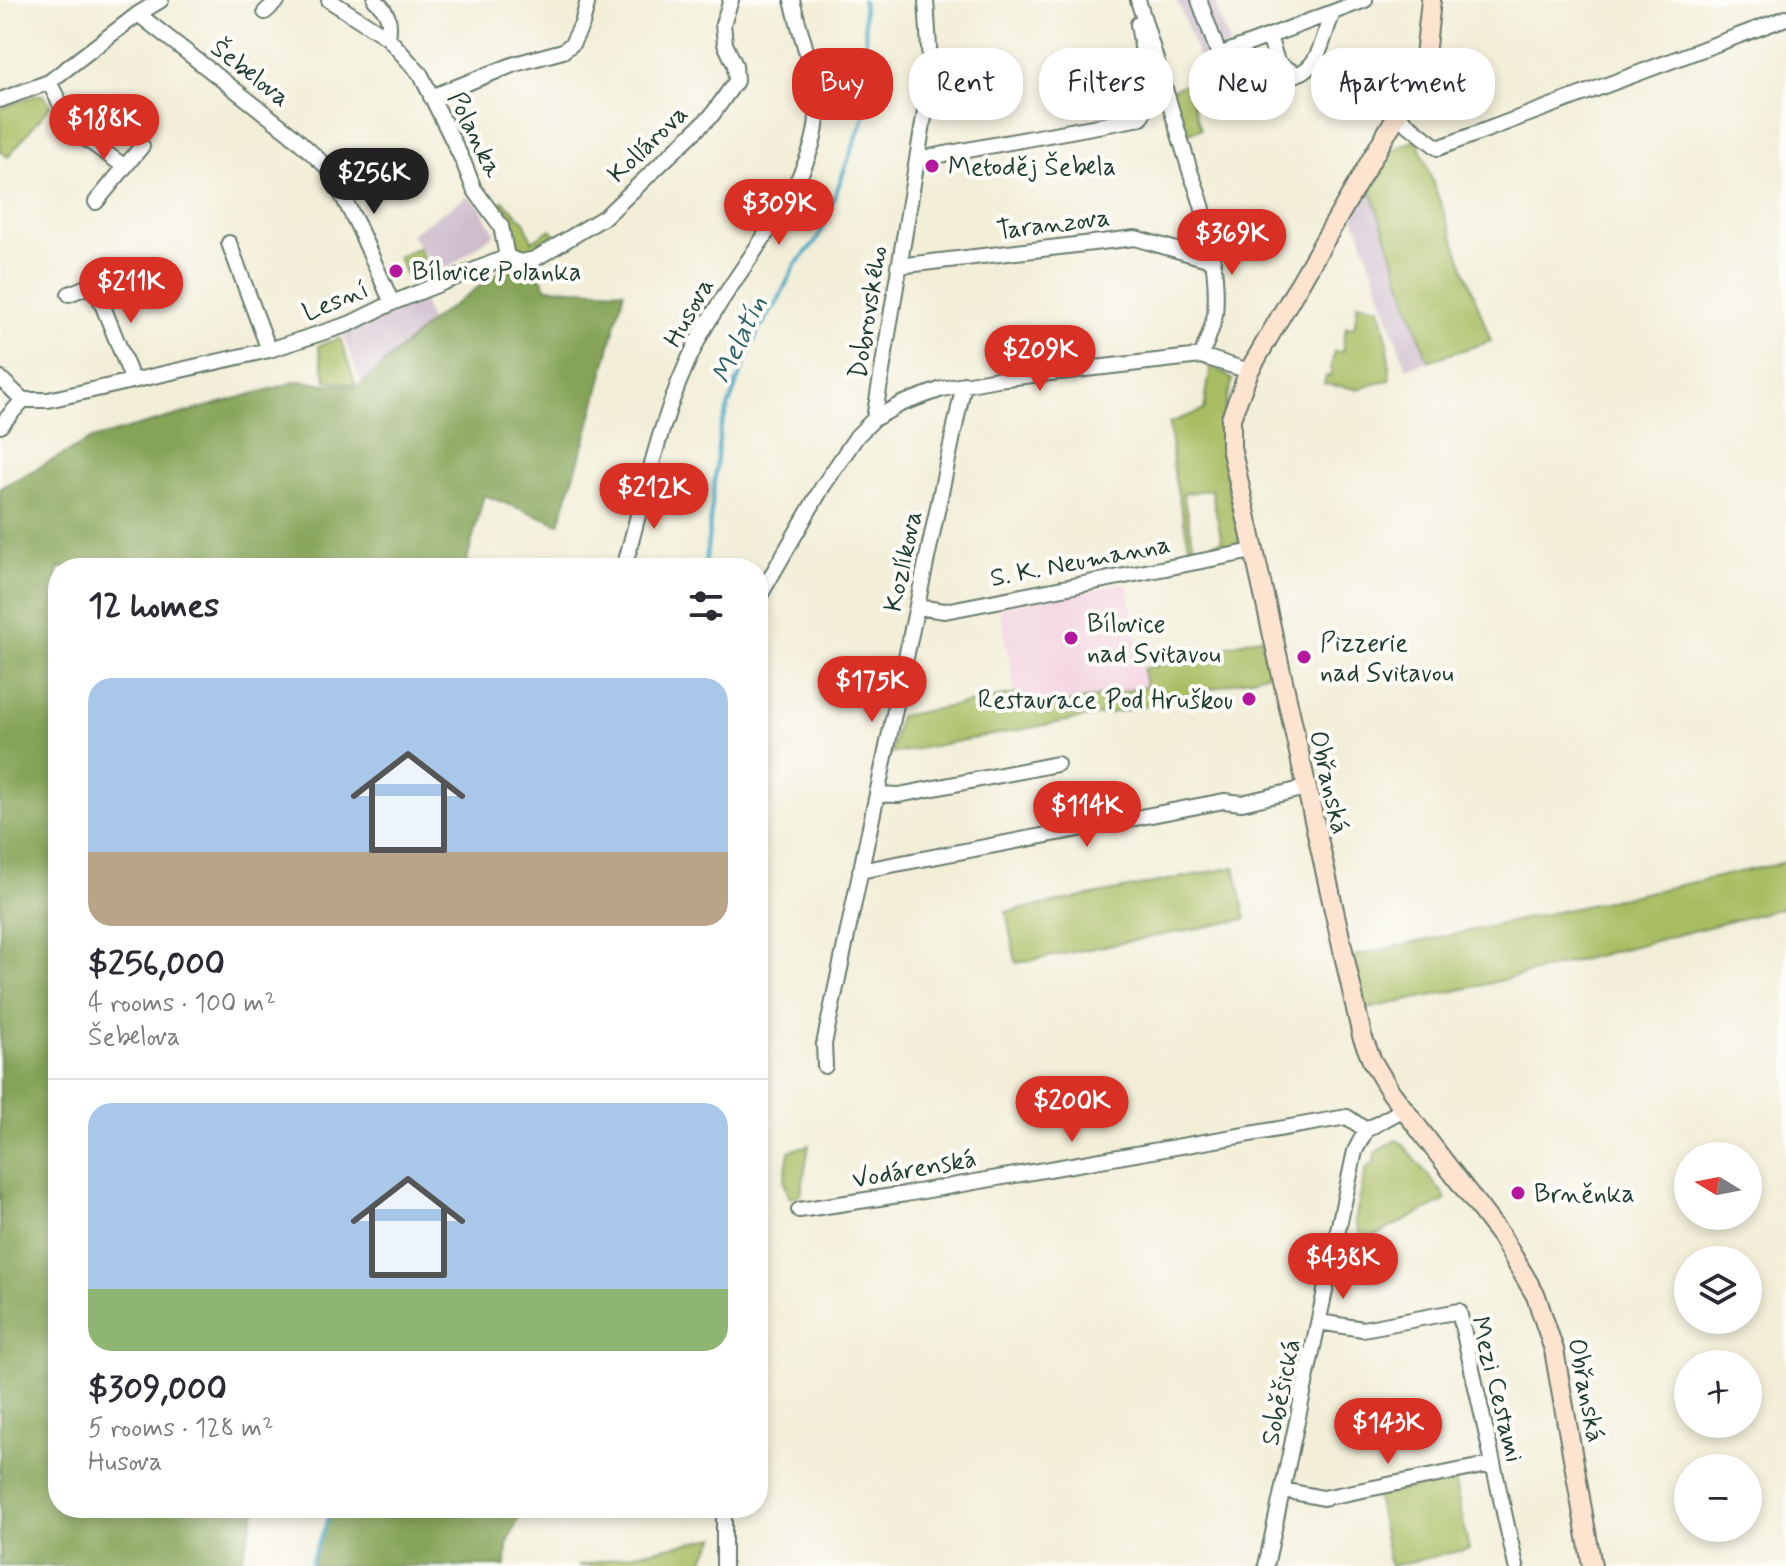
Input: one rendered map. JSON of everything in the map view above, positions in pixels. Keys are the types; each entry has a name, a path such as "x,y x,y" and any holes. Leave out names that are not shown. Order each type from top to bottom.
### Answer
{"main road":[{"name":"Obřanská","path":"1426,48 1431,0"},
{"name":"Obřanská","path":"1395,120 1249,371 1236,400 1230,431 1231,447 1360,1030 1378,1073 1402,1110 1501,1236 1536,1296 1557,1364 1592,1566"}],"street":[{"path":"0,100 49,82 161,0"},
{"path":"265,12 278,0"},
{"name":"Polanka","path":"329,0 388,38 421,75 474,189 501,226 507,257"},
{"name":"Polanka","path":"375,0 385,9 390,24 388,38"},
{"path":"431,97 515,64 563,51 572,44 582,24 588,0"},
{"name":"Kollárova","path":"507,257 520,262 535,259 606,216 712,115 736,81 735,65 725,44 723,24 731,0"},
{"name":"Husova","path":"627,558 657,446 684,369 706,324 797,180 814,135 817,115 815,92 792,0"},
{"name":"Dobrovského","path":"768,582 823,486 857,436 874,419 918,159 930,64 926,0"},
{"path":"1199,0 1219,55 1365,0"},
{"path":"918,159 1141,118 1147,106 1147,93 1137,20 1138,2"},
{"path":"1138,2 1200,195 1211,260 1215,316 1201,356"},
{"path":"1269,37 1278,64 1297,74 1314,62 1333,13"},
{"name":"Šebelova","path":"138,14 290,133 328,168 392,303"},
{"path":"1402,120 1438,148 1786,18"},
{"path":"49,82 66,115 82,136 125,167"},
{"path":"96,202 142,146"},
{"name":"Taranzova","path":"898,266 1135,238 1211,260"},
{"path":"229,243 269,350"},
{"name":"Lesní","path":"23,400 48,400 269,350 349,324 392,303 507,257"},
{"path":"69,294 116,275"},
{"path":"94,284 133,381"},
{"path":"874,419 901,404 964,384 1201,356 1249,371"},
{"path":"0,378 23,400 0,426"},
{"name":"Kozlíkova","path":"825,1066 824,1044 964,384"},
{"name":"S. K. Neumanna","path":"917,607 945,611 1253,551"},
{"path":"877,794 899,795 1057,764"},
{"path":"860,871 1224,801 1242,803 1306,788"},
{"path":"1366,1130 1402,1110"},
{"name":"Vodárenská","path":"799,1210 1347,1117 1366,1130"},
{"name":"Soběšická","path":"1266,1566 1350,1170 1357,1145 1366,1130"},
{"name":"Mezi Cestami","path":"1319,1322 1363,1329 1459,1311 1516,1566"},
{"path":"1283,1490 1323,1498 1493,1464"},
{"path":"724,1518 724,1566"}],"shaded area":[{"path":"1177,0 1214,0 1230,44 1224,48 1195,48"},
{"path":"1369,185 1428,361 1406,368 1353,213"},
{"path":"467,196 478,204 495,233 439,275 411,234"},
{"path":"422,297 430,322 361,384 342,332"},
{"name":"Bílovice nad Svitavou","path":"1127,583 1147,687 1019,712 999,607"}],"green space":[{"path":"1186,84 1189,120 1198,120 1201,129 1183,135 1173,106 1173,89"},
{"path":"43,95 51,105 8,157 0,151 0,109"},
{"path":"1417,139 1491,341 1428,361 1369,185 1388,152"},
{"path":"503,201 524,221 532,241 551,229 559,241 521,258 511,251 495,209"},
{"path":"419,247 431,277 411,287 398,257"},
{"path":"512,263 535,268 547,288 624,291 588,431 559,524 484,495 468,558 48,558 48,1518 253,1518 240,1566 0,1566 0,488 92,439 299,381 358,387 430,322"},
{"path":"1358,303 1380,307 1388,345 1390,380 1357,389 1324,384 1326,376 1330,377 1334,351 1342,352 1346,327 1354,328"},
{"path":"340,338 356,385 326,380 318,346"},
{"path":"1211,364 1233,380 1226,401 1222,440 1240,539 1230,549 1215,552 1213,543 1222,541 1211,489 1183,494 1194,547 1203,546 1204,551 1191,554 1175,480 1169,423 1204,410"},
{"path":"1261,637 1269,673 1152,705 891,754 899,716 1016,694 1019,712 1146,687 1143,669"},
{"path":"1786,862 1786,907 1483,985 1366,1009 1353,956"},
{"path":"1235,867 1246,919 1016,963 1006,912"},
{"path":"1396,1140 1402,1143 1445,1196 1445,1201 1364,1241 1355,1221 1366,1168 1374,1163 1375,1153"},
{"path":"809,1145 801,1195 790,1198 784,1182 789,1151"},
{"path":"1454,1479 1469,1549 1390,1566 1376,1495"},
{"path":"329,1518 519,1518 507,1545 506,1566 313,1566"},
{"path":"716,1537 699,1566 577,1566"}],"waterway":[{"name":"Melatín","path":"706,558 720,430 736,385 759,329 777,303 795,265 817,240 867,109 869,86 863,0"},
{"name":"Melatín","path":"310,1566 328,1518"}],"place":[{"name":"Metoděj Šebela","path":"932,166"},
{"name":"Bílovice Polanka","path":"396,271"},
{"name":"Bílovice nad Svitavou","path":"1071,638"},
{"name":"Pizzerie nad Svitavou","path":"1304,657"},
{"name":"Restaurace Pod Hruškou","path":"1249,699"},
{"name":"Brněnka","path":"1518,1193"}]}
